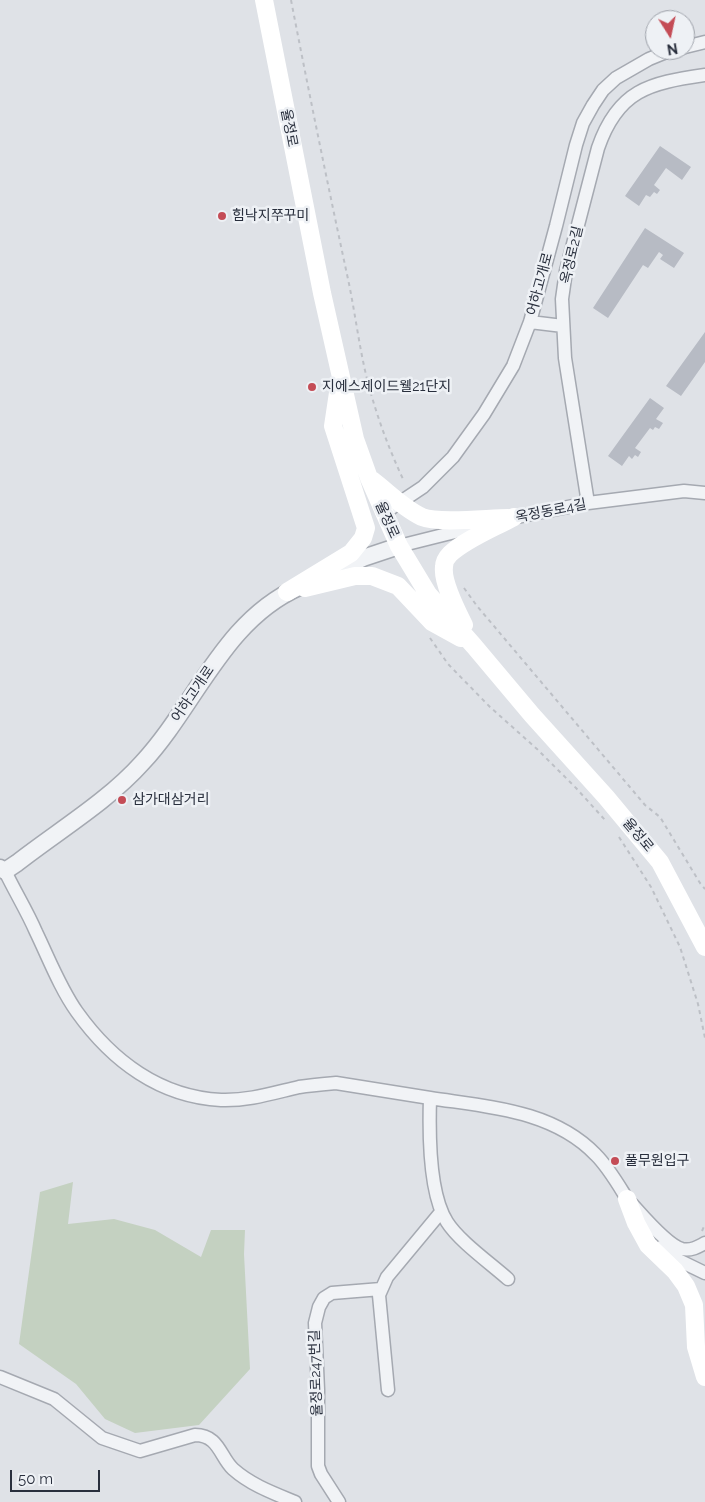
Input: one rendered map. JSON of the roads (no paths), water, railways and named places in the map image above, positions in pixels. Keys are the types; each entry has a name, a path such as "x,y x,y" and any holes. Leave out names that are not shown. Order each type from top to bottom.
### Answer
{"main road":[{"name":"율정로","path":"264,0 322,293 355,439 369,478 399,546 428,594 532,716 606,797 660,862 705,947"},
{"path":"287,592 351,553 363,538 366,528 333,426 341,376"},
{"path":"369,478 400,503 424,518 442,520 514,517"},
{"path":"474,646 454,606 443,568 450,554 471,540 514,517"},
{"path":"287,592 355,576 372,576 398,586 432,622 474,646"},
{"path":"627,1199 636,1224 648,1245 686,1286 694,1305 696,1347 705,1377"}],"street":[{"name":"어하고개로","path":"384,513 423,487 453,457 484,414 513,366 530,322 583,123 603,90 616,78 647,60"},
{"name":"옥정로2길","path":"588,503 565,358 562,299 566,271 598,148 611,119 624,102 639,91 654,85 705,75"},
{"path":"530,322 563,326"},
{"name":"옥정동로4길","path":"399,546 514,517 588,503 684,491 705,492"},
{"name":"어하고개로","path":"2,873 124,782 161,743 207,672 244,625 259,611 287,592 363,558 399,546"},
{"path":"2,873 36,930 62,986 77,1012 101,1042 130,1067 151,1081 178,1092 200,1098 221,1100 250,1098 315,1084 336,1083 504,1110 552,1124 578,1140 595,1154 611,1172 652,1239 672,1257 705,1272"},
{"path":"430,1098 430,1146 441,1212 458,1235 508,1279"},
{"path":"627,1199 675,1246 689,1249 698,1248 705,1243"},
{"path":"388,1390 379,1295 387,1277 441,1212"},
{"name":"율정로247번길","path":"339,1502 321,1474 317,1460 318,1390 315,1323 324,1298 332,1293 381,1289"},
{"path":"0,1377 54,1399 102,1438 140,1451 202,1435 212,1440 221,1450 228,1464 238,1474 256,1486 294,1502"}],"place":[{"name":"힘낙지쭈꾸미","path":"222,216"},
{"name":"지에스제이드웰21단지","path":"312,387"},
{"name":"삼가대삼거리","path":"122,800"},
{"name":"풀무원입구","path":"615,1161"}]}
